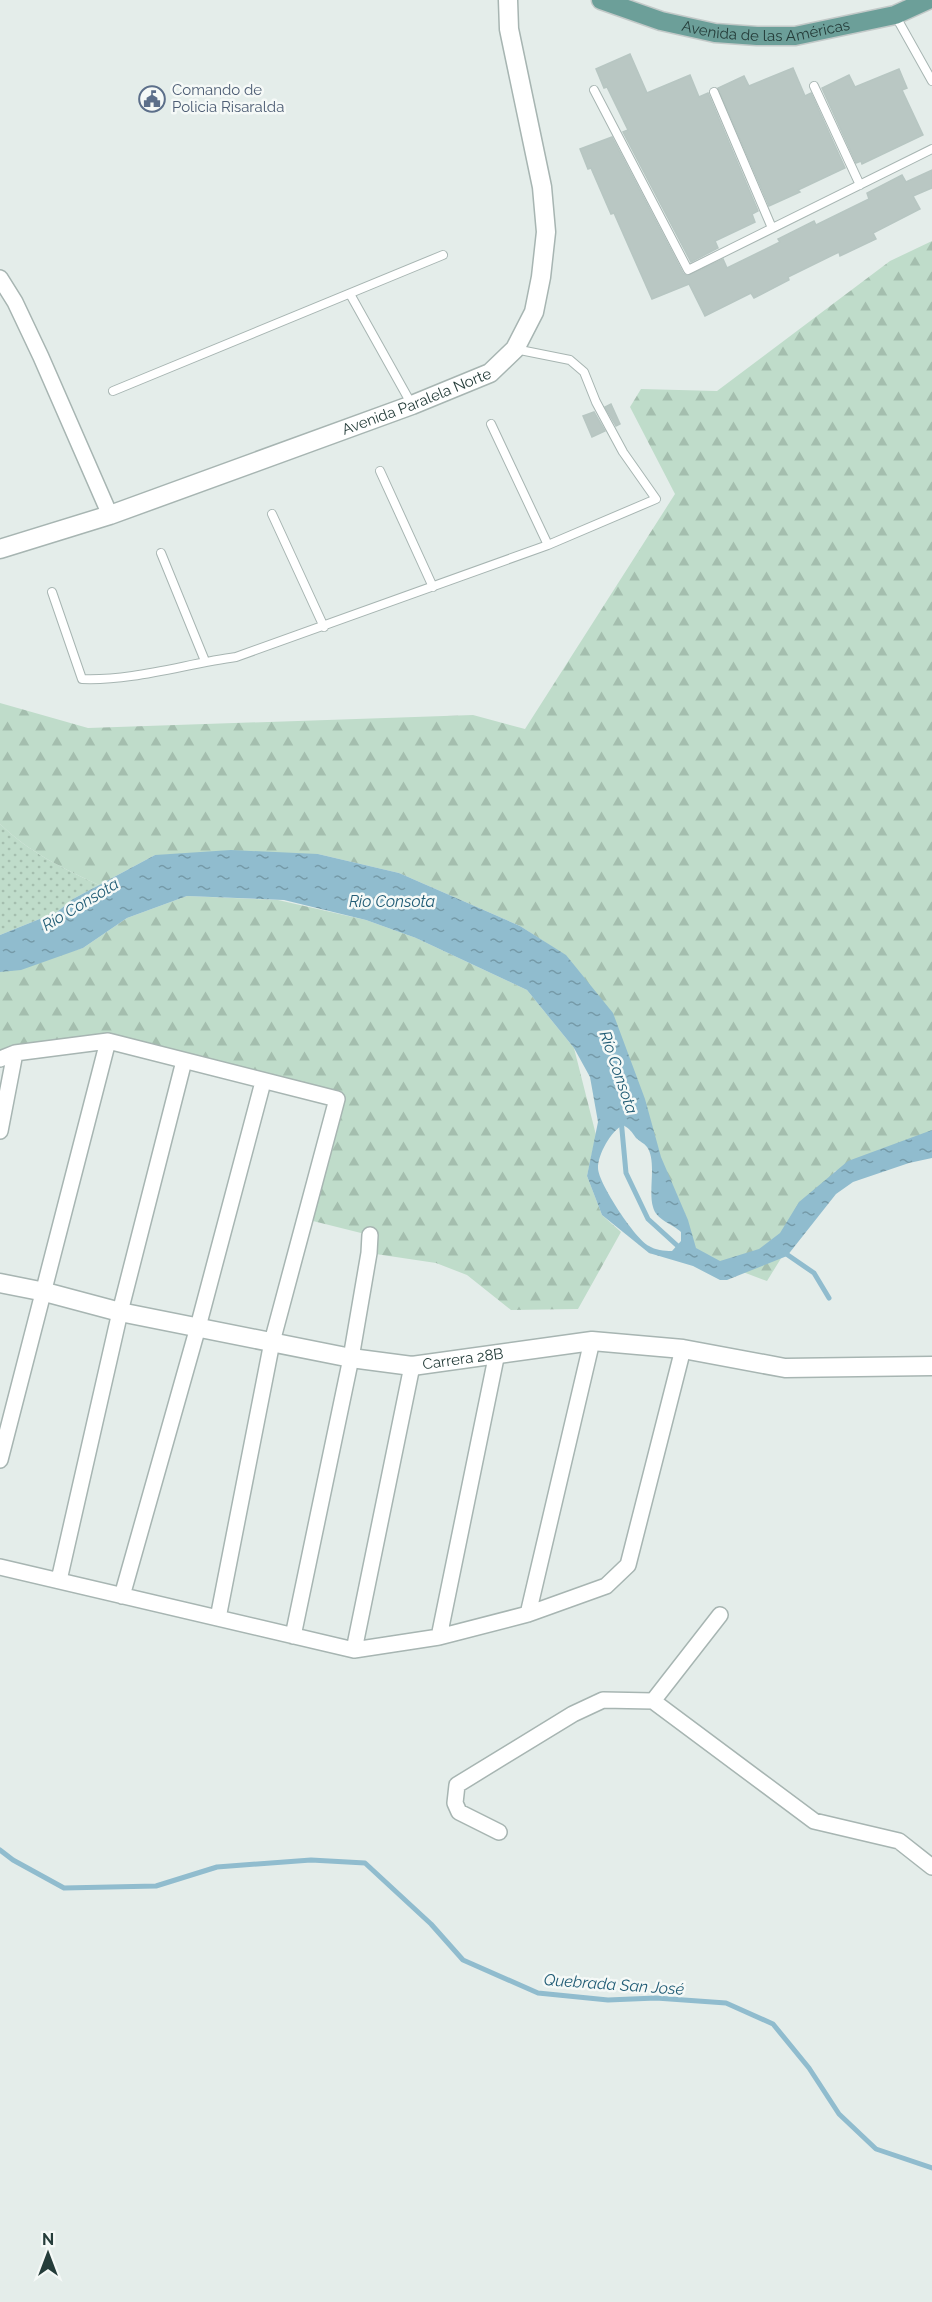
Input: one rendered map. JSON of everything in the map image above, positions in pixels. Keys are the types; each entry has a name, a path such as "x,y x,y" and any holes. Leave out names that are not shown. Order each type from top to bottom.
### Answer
{"main road":[{"name":"Avenida de las Américas","path":"601,0 661,21 715,33 757,36 795,36 895,15 928,0"}],"street":[{"name":"Avenida Paralela Norte","path":"497,0 509,29"},
{"name":"Avenida Paralela Norte","path":"0,549 110,515 412,405 490,373 515,349 534,312 546,232 542,187 509,29 508,0"},
{"path":"0,278 15,302 41,357 110,515"},
{"path":"0,1460 108,1041"},
{"path":"0,1059 15,1053 108,1041 263,1082 338,1099 272,1342 218,1618"},
{"path":"0,1131 15,1053"},
{"path":"59,1580 120,1312 183,1061"},
{"path":"122,1596 198,1326 263,1082"},
{"path":"293,1636 351,1358 370,1235"},
{"name":"Carrera 28B","path":"0,1283 45,1292 120,1312 351,1358 412,1366 592,1341 682,1349 785,1368 932,1366"},
{"path":"528,1614 592,1341"},
{"path":"0,1567 354,1650 439,1637 528,1614 606,1586 628,1565 682,1349"},
{"path":"439,1637 497,1353"},
{"path":"354,1650 412,1366"},
{"path":"653,1701 720,1615"},
{"path":"500,1832 459,1812 455,1803 457,1785 573,1714 603,1700 653,1701 814,1821 899,1841 932,1867"}],"lane":[{"path":"895,15 932,81"},
{"path":"814,86 860,185"},
{"path":"594,90 688,270 932,149"},
{"path":"714,92 772,228"},
{"path":"113,391 443,255"},
{"path":"350,294 412,405"},
{"path":"52,592 82,679 108,680 236,657 548,545 656,499 623,452 596,402 584,372 570,360 515,349"},
{"path":"491,424 548,545"},
{"path":"380,471 433,587"},
{"path":"272,514 324,627"},
{"path":"161,552 205,661"}],"green space":[{"path":"932,241 932,1156 835,1171 767,1281 695,1254 565,955 520,926 399,873 318,854 155,855 99,885 34,851 0,824 0,703 88,728 473,715 525,729 675,494 630,407 641,389 717,391 890,261"},
{"path":"0,824 34,851 99,885 73,899 57,912 0,935"},
{"path":"187,896 278,900 366,920 416,938 527,990 574,1048 596,1135 587,1176 602,1215 621,1232 578,1309 511,1310 467,1275 436,1263 369,1253 369,1235 305,1219 337,1100 108,1041 0,1059 0,972 83,948 127,918"}],"water":[{"name":"Rio Consota","path":"231,850 318,854 399,873 520,926 566,955 613,1013 645,1099 661,1157 688,1220 696,1248 720,1261 759,1249 780,1233 799,1202 848,1161 932,1130 932,1158 909,1163 853,1182 836,1194 787,1256 727,1280 720,1280 693,1266 649,1253 602,1215 587,1176 598,1122 590,1077 574,1048 527,990 416,938 366,920 284,900 187,896 127,918 83,948 21,970 0,972 0,935 57,912 73,899 155,855","holes":["623,1125 646,1146 650,1153 652,1200 655,1211 661,1219 681,1232 681,1241 672,1251 654,1248 643,1242 604,1186 598,1168 600,1156 614,1132"]}],"building":[{"path":"630,54 647,93 690,75 699,97 708,93 758,211 752,214 755,222 715,241 718,248 691,262 623,132 628,130 596,69"},
{"path":"793,68 805,96 811,93 845,168 769,206 718,88 744,76 749,86"},
{"path":"899,69 907,88 902,90 923,135 862,164 861,161 856,163 822,88 849,75 855,87"},
{"path":"612,137 683,273 687,276 723,259 727,268 780,242 778,239 814,221 816,225 869,199 867,193 902,175 906,182 932,170 932,188 913,196 920,209 873,233 876,239 840,256 839,252 788,277 789,280 754,298 751,293 705,316 689,284 652,299 614,213 611,214 580,149"},
{"path":"611,404 620,424 616,426 605,407"},
{"path":"594,412 605,431 592,437 583,416"}],"waterway":[{"name":"Río Consota","path":"621,1119 626,1173 648,1219 681,1249"},
{"path":"782,1251 814,1273 829,1298"},
{"name":"Quebrada San José","path":"0,1850 13,1860 64,1888 156,1886 217,1867 311,1860 365,1863 431,1924 463,1960 538,1993 608,2000 656,1998 726,2003 773,2024 809,2068 839,2114 876,2149 932,2168"}],"place":[{"name":"Comando de Policia Risaralda","path":"152,99"}]}
